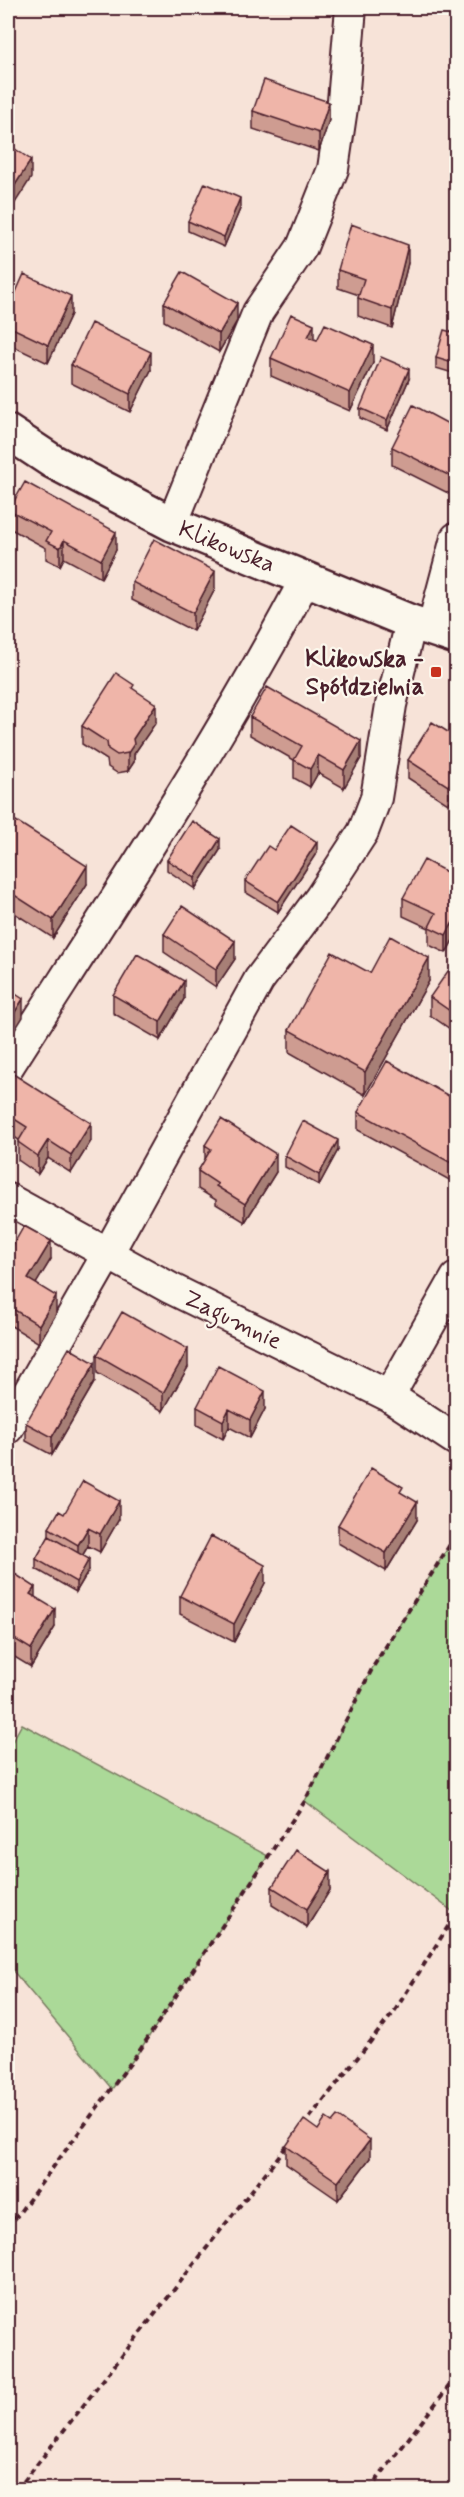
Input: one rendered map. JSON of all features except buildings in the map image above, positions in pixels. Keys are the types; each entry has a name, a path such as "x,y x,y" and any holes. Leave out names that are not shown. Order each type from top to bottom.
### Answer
{"street":[{"path":"172,524 258,312 302,247 333,169 343,101 351,8"},
{"name":"Klikowska","path":"8,432 52,461 172,524 433,629"},
{"path":"8,1428 107,1255 259,980 320,898 363,832 376,798 390,705 433,629 456,537"},
{"path":"8,1067 149,846 273,641 306,578"},
{"name":"Zagumnie","path":"8,1199 170,1288 389,1396 456,1440"},
{"path":"389,1396 456,1278"}],"path":[{"path":"8,2228 140,2050 305,1801 374,1667 456,1534"},
{"path":"299,2130 394,2012 456,1914"},
{"path":"17,2490 292,2139"},
{"path":"369,2490 456,2377"}],"green space":[{"path":"456,1535 456,1914 305,1801 373,1667"},
{"path":"22,1724 268,1856 112,2089 8,1965 8,1749"}],"place":[{"name":"Klikowska - Spółdzielnia","path":"436,672"}]}
